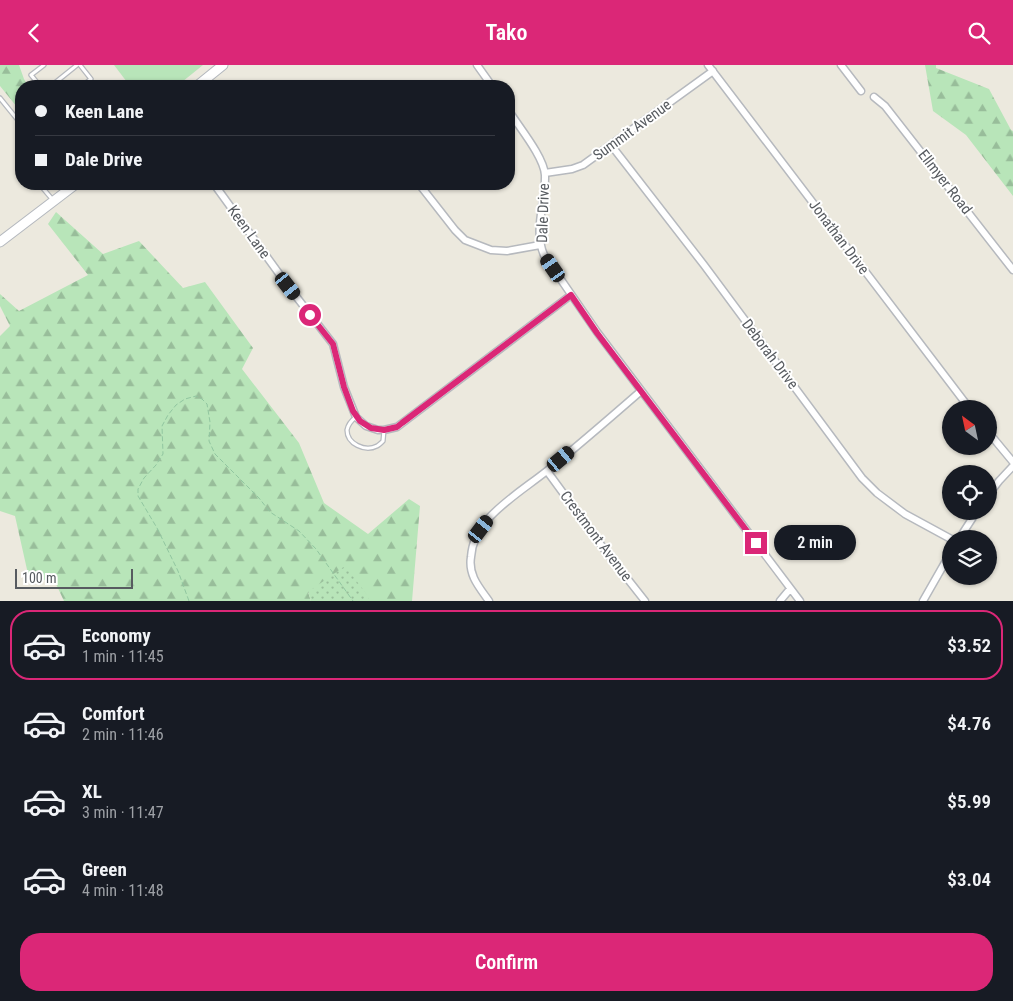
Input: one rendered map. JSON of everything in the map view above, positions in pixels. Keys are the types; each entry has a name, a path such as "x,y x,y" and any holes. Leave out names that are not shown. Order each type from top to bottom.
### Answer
{"street":[{"path":"204,80 222,65"},
{"path":"478,65 488,80"},
{"path":"841,65 861,91"},
{"name":"Summit Avenue","path":"545,173 578,168 584,165 710,68"},
{"name":"Jonathan Drive","path":"710,68 963,400"},
{"name":"Ellmyer Road","path":"874,97 885,106 1013,271"},
{"name":"Dale Drive","path":"515,120 540,157 545,173 540,245 544,255 597,333 800,601"},
{"name":"Deborah Drive","path":"611,145 704,265 862,478 877,493 905,514 942,534"},
{"path":"0,241 66,190"},
{"name":"Keen Lane","path":"218,190 333,344 344,387 356,417"},
{"path":"424,190 455,231 465,240 491,250 507,251 540,245"},
{"path":"356,417 366,426 378,430 397,427 571,295"},
{"path":"489,601 475,583 470,566 474,543 481,529 503,506 641,391"},
{"path":"998,444 1013,462"},
{"path":"997,484 1013,467"},
{"name":"Crestmont Avenue","path":"547,471 645,601"},
{"path":"923,601 942,568"},
{"path":"780,601 790,589"}],"lane":[{"path":"35,80 31,75 44,65"},
{"path":"59,80 78,65 91,79 90,80"},
{"path":"0,98 15,117"},
{"path":"44,190 53,201"},
{"path":"356,417 347,429 349,437 354,444 366,449 376,447 383,441 384,430"}],"path":[{"path":"189,601 178,571 138,495 138,489 144,478 163,454 162,426 168,415 176,405 185,399 196,396 207,404 210,422 209,441 215,453 259,498 270,512 299,531 316,549 353,601"}],"green space":[{"path":"0,65 19,65 25,80 15,80 15,105 0,86"},
{"path":"114,65 203,65 184,80 125,80"},
{"path":"925,65 936,65 936,68 989,89 1013,131 1013,196 966,135 933,111"},
{"path":"56,212 103,254 139,241 183,288 205,282 253,348 242,369 299,443 324,503 368,534 409,499 420,506 412,601 368,601 368,596 308,592 311,601 64,601 56,584 28,574 15,516 0,511 0,336 10,326 0,306 0,294 19,311 88,275 48,224"},
{"path":"345,566 368,596 368,601 311,601 308,592"}],"route":[{"path":"310,315 333,344 344,387 356,417 366,426 384,430 397,427 571,295 597,333 756,543"}]}
